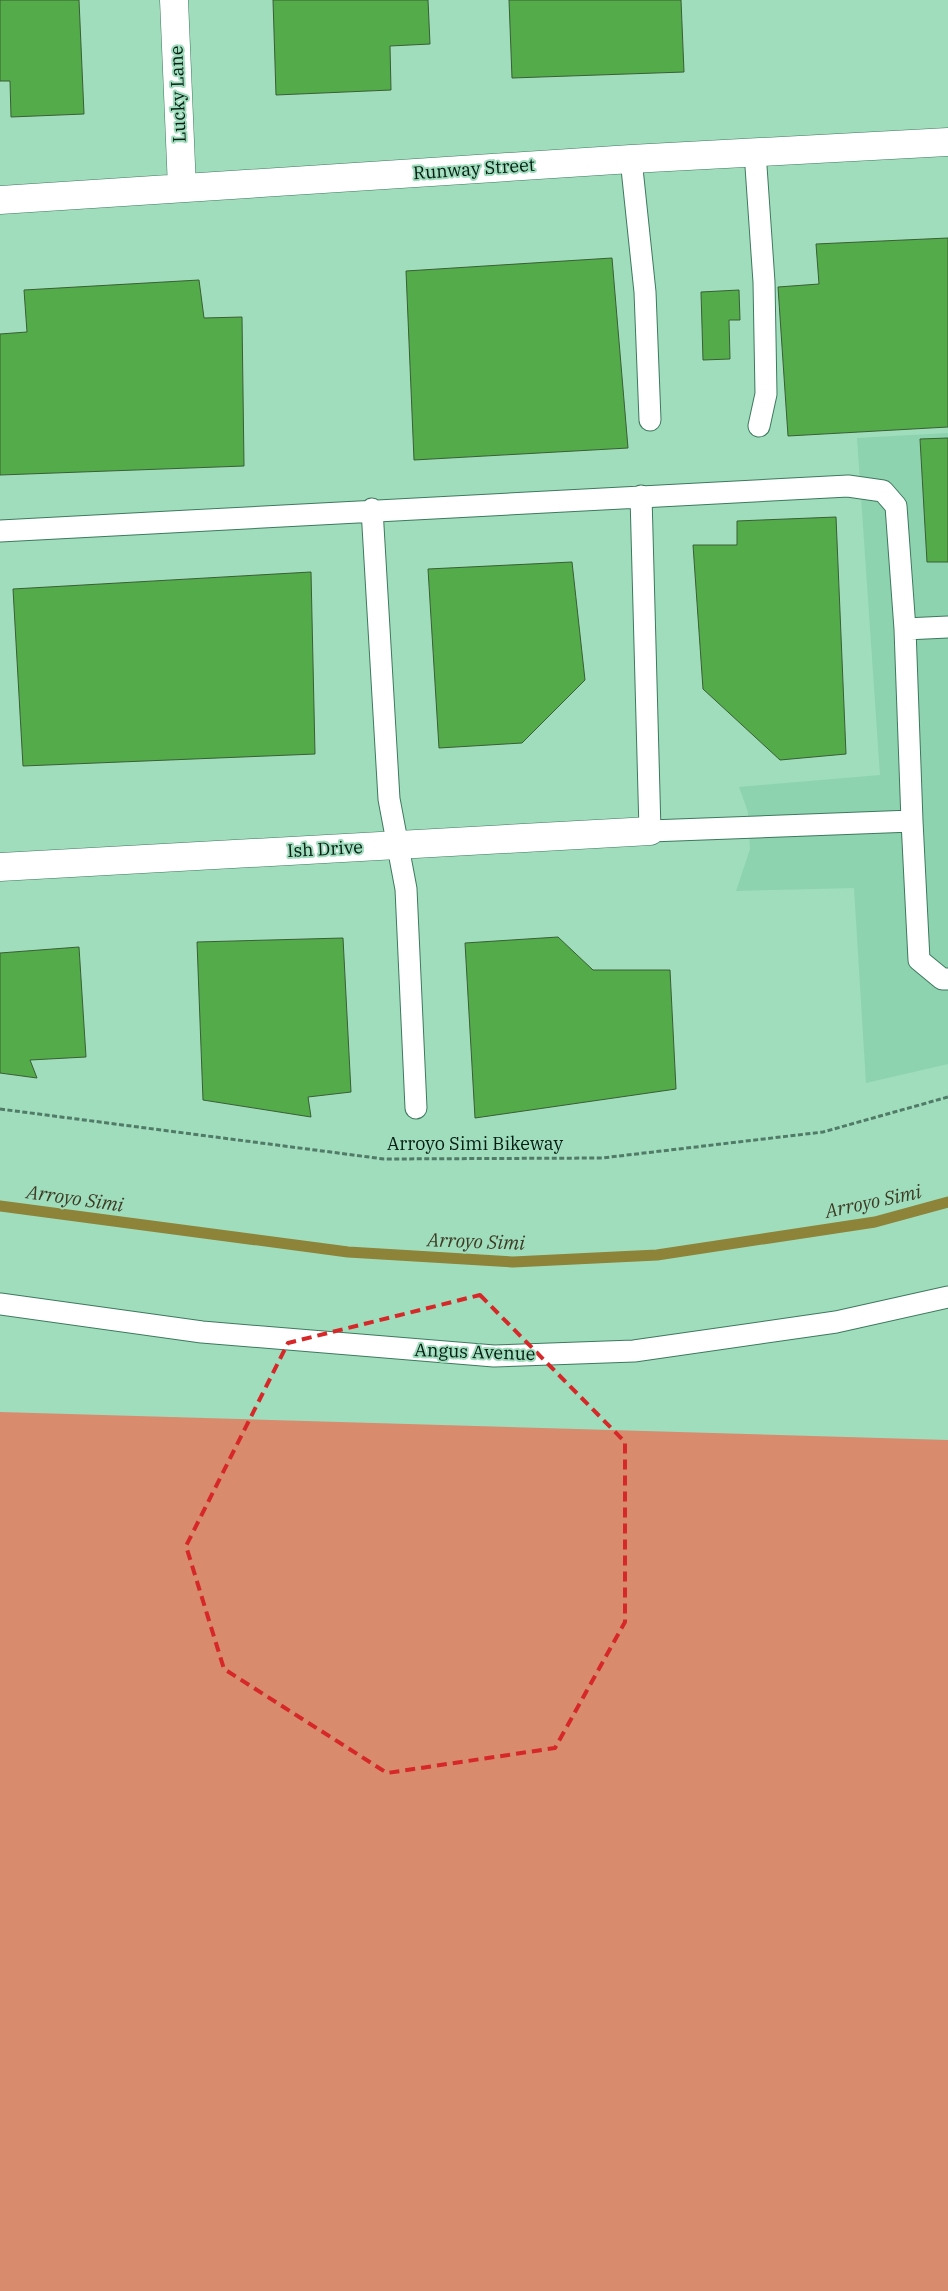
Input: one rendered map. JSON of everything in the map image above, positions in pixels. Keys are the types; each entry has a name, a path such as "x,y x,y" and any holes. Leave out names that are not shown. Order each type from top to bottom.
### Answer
{"street":[{"name":"Lucky Lane","path":"174,0 182,188"},
{"name":"Runway Street","path":"0,200 631,159 948,142"},
{"name":"Ish Drive","path":"0,866 650,831"}],"lane":[{"path":"755,152 764,282 766,385 759,426"},
{"path":"631,159 645,292 650,420"},
{"path":"0,531 848,486 883,491 896,506 905,629 919,960 942,979 948,980"},
{"path":"641,496 650,831 912,821"},
{"path":"372,510 389,799 406,889 416,1108"},
{"path":"905,629 948,627"},
{"name":"Angus Avenue","path":"0,1304 202,1332 494,1356 634,1351 836,1322 948,1297"}],"path":[{"name":"Arroyo Simi Bikeway","path":"0,1108 384,1159 602,1158 823,1132 948,1097"}],"highlighted area":[{"path":"480,1295 625,1442 625,1622 555,1748 387,1773 224,1669 186,1546 288,1343"}],"shaded area":[{"path":"948,433 948,1064 866,1083 854,888 736,891 750,849 748,812 739,787 880,775 857,438"},
{"path":"0,1412 948,1440 948,2291 0,2291"}],"building":[{"path":"0,0 79,0 84,114 11,117 10,81 0,81"},
{"path":"273,0 428,0 430,44 390,46 391,90 276,95"},
{"path":"509,0 681,0 684,72 512,78"},
{"path":"948,238 948,427 788,436 778,287 819,284 816,244"},
{"path":"612,258 628,448 414,460 406,271"},
{"path":"199,280 204,318 242,317 244,466 0,475 0,334 27,332 24,290"},
{"path":"739,290 740,320 729,320 730,359 703,360 701,292"},
{"path":"948,438 948,562 927,562 920,439"},
{"path":"836,517 846,754 780,760 703,689 693,545 737,545 737,521"},
{"path":"572,562 585,680 522,743 439,748 428,569"},
{"path":"311,572 315,754 23,766 13,589"},
{"path":"558,937 593,970 670,970 676,1089 475,1118 465,943"},
{"path":"343,938 351,1092 308,1097 311,1117 203,1100 197,942"},
{"path":"79,947 86,1057 30,1060 37,1078 0,1073 0,953"}],"waterway":[{"name":"Arroyo Simi","path":"0,1206 348,1252 513,1262 657,1255 875,1222 948,1202"}]}
